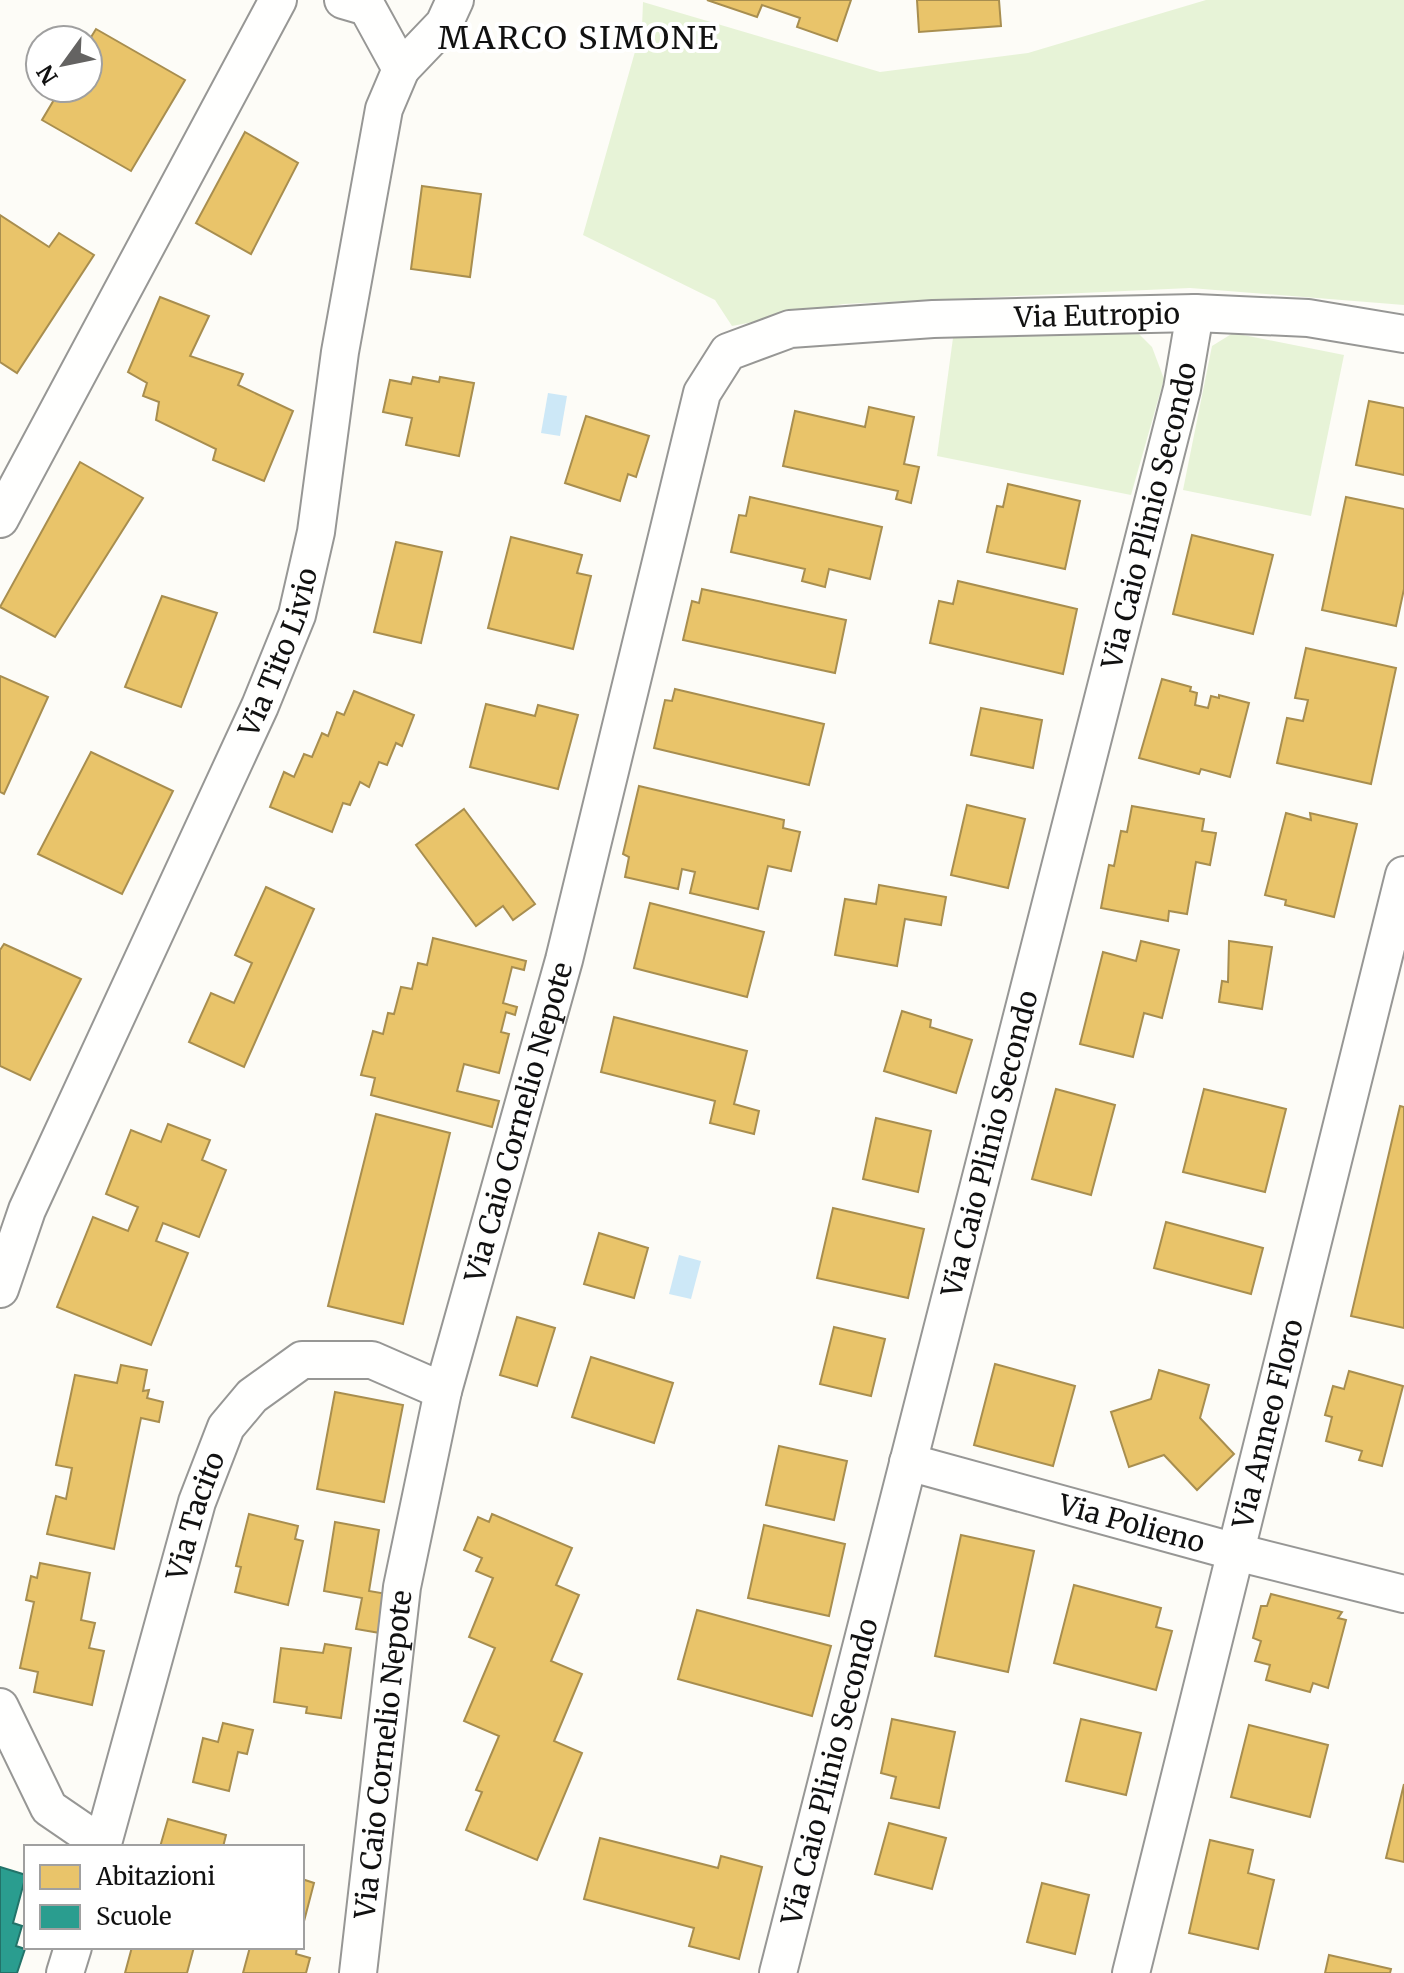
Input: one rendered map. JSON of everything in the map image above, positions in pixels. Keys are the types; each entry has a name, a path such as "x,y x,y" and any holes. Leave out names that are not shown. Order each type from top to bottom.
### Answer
{"street":[{"path":"0,519 278,0"},
{"path":"343,0 367,7 401,69 444,24 455,0"},
{"name":"Via Tito Livio","path":"0,1289 27,1210 260,706 297,615 316,532 340,352 384,109 401,69"},
{"name":"Via Eutropio","path":"790,329 933,319 1195,313 1308,318 1404,334"},
{"name":"Via Caio Plinio Secondo","path":"778,1973 1182,389 1195,313"},
{"name":"Via Caio Cornelio Nepote","path":"358,1973 402,1587 443,1391 564,960 702,393 728,352 790,329"},
{"name":"Via Anneo Floro","path":"1131,1973 1404,875"},
{"name":"Via Tacito","path":"103,1845 197,1502 226,1427 252,1396 302,1360 372,1360 443,1391"},
{"name":"Via Polieno","path":"908,1462 1236,1552 1404,1594"},
{"path":"0,1707 49,1808 102,1845"},
{"path":"65,1973 72,1949"}],"green space":[{"path":"1206,0 1404,0 1404,305 1190,288 843,304 732,326 715,300 583,235 642,27 643,2 880,72 1028,53"},
{"path":"1136,331 1152,347 1164,379 1131,495 937,456 953,338"},
{"path":"1233,333 1344,355 1311,516 1183,490 1212,346"}],"water":[{"path":"548,393 567,396 560,436 541,433"},
{"path":"679,1255 701,1261 691,1299 669,1294"}],"building: Abitazioni":[{"path":"707,0 851,0 837,41 797,27 800,18 762,5 757,17"},
{"path":"917,0 999,0 1001,26 919,32"},
{"path":"104,34 185,80 131,171 42,120 52,104 104,104"},
{"path":"245,132 298,163 251,254 196,223"},
{"path":"422,186 481,194 470,277 411,269"},
{"path":"0,215 49,247 59,233 94,255 17,373 0,362"},
{"path":"160,297 209,316 190,356 243,374 238,385 293,411 264,481 213,460 216,449 156,420 159,402 143,396 147,383 128,372"},
{"path":"413,377 439,382 440,377 474,383 459,456 406,445 412,418 383,412 390,380 411,384"},
{"path":"1369,401 1404,408 1404,475 1356,465"},
{"path":"869,407 914,417 904,464 919,467 911,503 896,499 898,491 783,466 795,411 865,427"},
{"path":"586,416 649,436 636,477 628,474 620,501 565,483"},
{"path":"80,462 143,498 55,637 0,607"},
{"path":"1008,484 1080,501 1065,569 987,552 997,506 1003,507"},
{"path":"750,497 882,527 870,579 829,569 825,587 802,581 805,569 731,552 739,515 746,516"},
{"path":"1346,497 1404,509 1404,589 1396,626 1322,610"},
{"path":"1192,535 1273,555 1253,634 1173,614"},
{"path":"511,537 582,555 577,573 591,576 573,649 488,628"},
{"path":"396,542 442,552 421,643 374,632"},
{"path":"958,581 1077,609 1063,674 930,643 939,601 953,604"},
{"path":"702,589 846,620 835,673 683,640 692,601 699,603"},
{"path":"162,596 217,613 181,707 125,687"},
{"path":"1306,648 1396,668 1371,784 1277,763 1287,718 1303,721 1308,700 1295,698"},
{"path":"0,676 48,697 4,794 0,792"},
{"path":"1162,679 1191,687 1190,691 1197,693 1195,705 1208,708 1211,696 1219,698 1219,695 1249,703 1230,777 1201,769 1199,774 1139,758"},
{"path":"675,689 824,724 809,785 654,748 665,700 672,701"},
{"path":"354,691 414,715 402,746 396,743 387,765 379,762 369,787 360,782 350,805 343,803 332,832 270,807 284,772 294,777 304,754 312,757 322,733 328,736 337,712 344,715"},
{"path":"486,704 535,716 538,705 578,715 558,789 470,767"},
{"path":"981,708 1042,720 1033,768 971,755"},
{"path":"91,752 173,791 122,894 38,854"},
{"path":"639,786 784,820 783,828 800,832 791,871 768,866 758,909 690,893 695,872 682,869 678,889 625,877 629,857 623,854"},
{"path":"967,805 1025,819 1008,888 951,875"},
{"path":"1132,806 1204,819 1202,831 1216,833 1210,865 1196,862 1187,914 1169,911 1168,921 1101,908 1109,865 1114,866 1121,831 1127,832"},
{"path":"464,809 535,904 513,920 503,906 476,926 416,845"},
{"path":"1286,813 1311,820 1310,813 1357,824 1334,917 1285,905 1286,900 1265,895"},
{"path":"879,885 946,897 941,925 905,919 897,966 835,955 845,899 876,904"},
{"path":"266,887 314,909 244,1067 189,1042 211,993 234,1003 252,963 235,955"},
{"path":"650,903 764,932 747,997 634,968"},
{"path":"433,938 526,961 524,970 512,967 503,1003 517,1007 515,1015 506,1012 501,1032 509,1034 499,1073 464,1064 457,1091 499,1101 492,1127 371,1095 375,1078 361,1075 373,1031 383,1034 388,1013 394,1014 401,987 412,989 418,963 427,965"},
{"path":"1141,941 1179,950 1162,1018 1144,1013 1133,1057 1080,1044 1103,952 1136,961"},
{"path":"1229,941 1272,947 1262,1009 1219,1002 1222,981 1228,982"},
{"path":"4,944 81,979 30,1080 0,1066 0,950"},
{"path":"902,1011 931,1020 930,1027 972,1040 956,1093 884,1071"},
{"path":"614,1017 747,1051 734,1104 759,1111 754,1134 710,1123 715,1101 601,1072"},
{"path":"1056,1089 1115,1105 1091,1195 1032,1179"},
{"path":"1204,1089 1286,1109 1265,1192 1183,1172"},
{"path":"1400,1106 1404,1107 1404,1328 1351,1316"},
{"path":"376,1114 450,1133 403,1324 328,1306"},
{"path":"876,1118 931,1131 918,1192 863,1179"},
{"path":"168,1124 210,1140 202,1160 226,1170 199,1237 163,1223 156,1241 188,1253 151,1345 57,1307 93,1217 128,1231 138,1207 106,1194 131,1130 161,1142"},
{"path":"833,1208 924,1229 908,1298 817,1278"},
{"path":"1166,1222 1263,1248 1251,1294 1154,1268"},
{"path":"599,1233 648,1248 634,1298 584,1284"},
{"path":"517,1317 555,1328 537,1386 500,1375"},
{"path":"834,1327 885,1339 871,1396 820,1384"},
{"path":"591,1357 673,1383 654,1443 572,1417"},
{"path":"995,1364 1075,1386 1053,1466 974,1445"},
{"path":"121,1365 147,1370 143,1391 149,1390 147,1398 163,1402 159,1422 141,1418 114,1549 47,1534 56,1496 66,1499 72,1468 56,1465 75,1375 117,1383"},
{"path":"1159,1370 1209,1385 1200,1418 1234,1454 1197,1490 1164,1455 1129,1467 1111,1412 1151,1399"},
{"path":"1349,1371 1403,1386 1382,1466 1359,1460 1362,1451 1326,1441 1332,1417 1325,1415 1333,1386 1344,1389"},
{"path":"335,1392 403,1405 384,1502 317,1489"},
{"path":"779,1446 847,1461 834,1520 766,1505"},
{"path":"249,1514 298,1526 295,1539 303,1541 288,1605 235,1592 241,1567 236,1566"},
{"path":"492,1514 572,1548 556,1585 579,1595 551,1661 582,1674 554,1741 582,1753 537,1860 466,1830 482,1792 476,1790 499,1736 464,1721 495,1648 469,1637 493,1578 476,1571 482,1558 464,1550 478,1517 489,1522"},
{"path":"335,1522 379,1530 369,1591 387,1594 380,1633 356,1629 362,1598 324,1591"},
{"path":"764,1525 845,1544 829,1616 748,1598"},
{"path":"961,1535 1034,1551 1008,1672 935,1656"},
{"path":"40,1563 90,1573 81,1620 95,1623 89,1648 104,1651 92,1705 34,1692 38,1672 20,1668 34,1602 26,1600 31,1576 37,1578"},
{"path":"1074,1585 1161,1608 1156,1627 1172,1631 1156,1690 1054,1663"},
{"path":"1271,1594 1342,1612 1338,1618 1346,1620 1328,1688 1313,1683 1310,1692 1266,1680 1270,1665 1255,1661 1261,1641 1253,1638 1261,1606 1267,1606"},
{"path":"697,1610 831,1646 812,1716 678,1679"},
{"path":"325,1644 351,1648 341,1718 306,1713 307,1707 274,1702 281,1648 323,1653"},
{"path":"892,1719 955,1732 939,1808 891,1798 896,1777 881,1773"},
{"path":"1081,1719 1141,1733 1126,1795 1066,1781"},
{"path":"223,1723 253,1730 247,1754 238,1752 229,1791 193,1782 203,1738 218,1742"},
{"path":"1249,1725 1328,1745 1310,1817 1231,1797"},
{"path":"1404,1784 1404,1862 1386,1858"},
{"path":"168,1819 226,1835 224,1845 161,1845"},
{"path":"889,1823 946,1838 932,1889 875,1874"},
{"path":"600,1838 718,1868 721,1856 762,1867 739,1959 689,1946 694,1928 584,1899"},
{"path":"1210,1840 1253,1850 1248,1873 1274,1880 1258,1949 1189,1933"},
{"path":"304,1880 314,1883 304,1921"},
{"path":"1042,1883 1089,1895 1075,1954 1027,1942"},
{"path":"131,1949 193,1949 187,1973 125,1973"},
{"path":"249,1949 297,1949 296,1954 310,1958 306,1973 243,1973"},
{"path":"1329,1955 1391,1969 1390,1973 1325,1973"}],"building: Scuole":[{"path":"0,1867 24,1874 13,1923 22,1926 16,1946 25,1949 17,1973 0,1973"}],"district":[{"name":"MARCO SIMONE","path":"579,38"}]}
